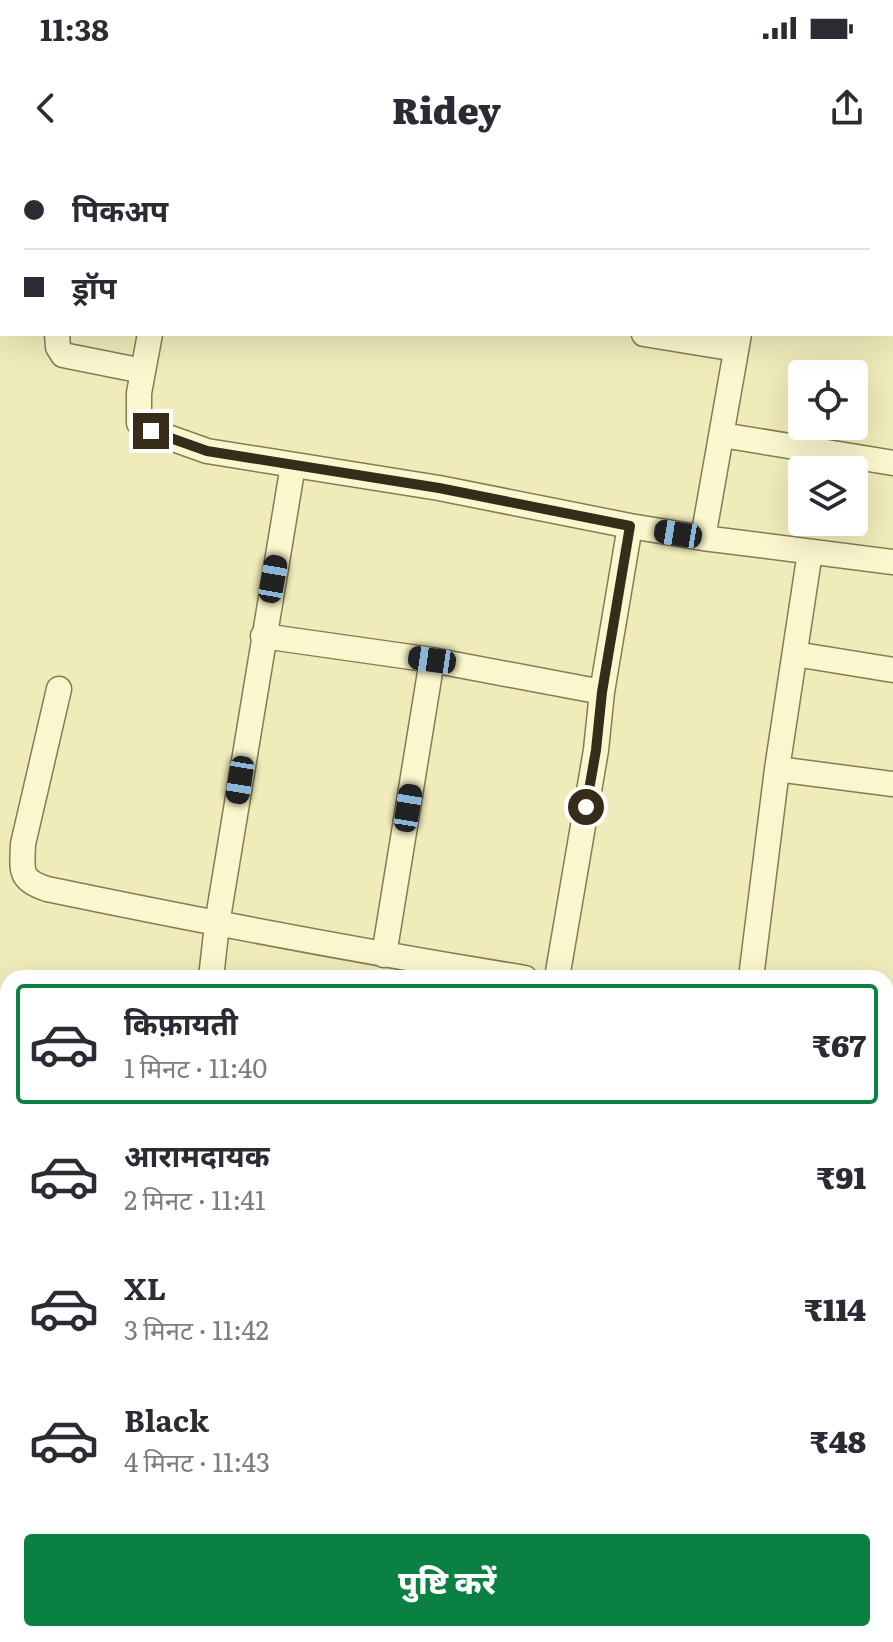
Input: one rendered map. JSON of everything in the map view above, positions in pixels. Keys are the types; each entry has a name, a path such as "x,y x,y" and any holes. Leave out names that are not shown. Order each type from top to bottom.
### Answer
{"street":[{"path":"57,336 58,347 63,355 143,371"},
{"path":"150,336 139,423 151,431 207,451 439,488 703,538 893,561"},
{"path":"668,336 738,342 703,538"},
{"path":"722,435 893,463"},
{"path":"212,970 263,636 293,465"},
{"path":"558,970 630,526"},
{"path":"752,970 777,769 810,552"},
{"path":"263,636 432,660 602,692"},
{"path":"795,654 893,670"},
{"path":"384,955 432,660"},
{"path":"59,689 23,844 25,878 32,884 217,924 476,970"},
{"path":"777,769 893,784"}],"route":[{"path":"151,431 207,451 439,488 630,526 586,807"}]}
